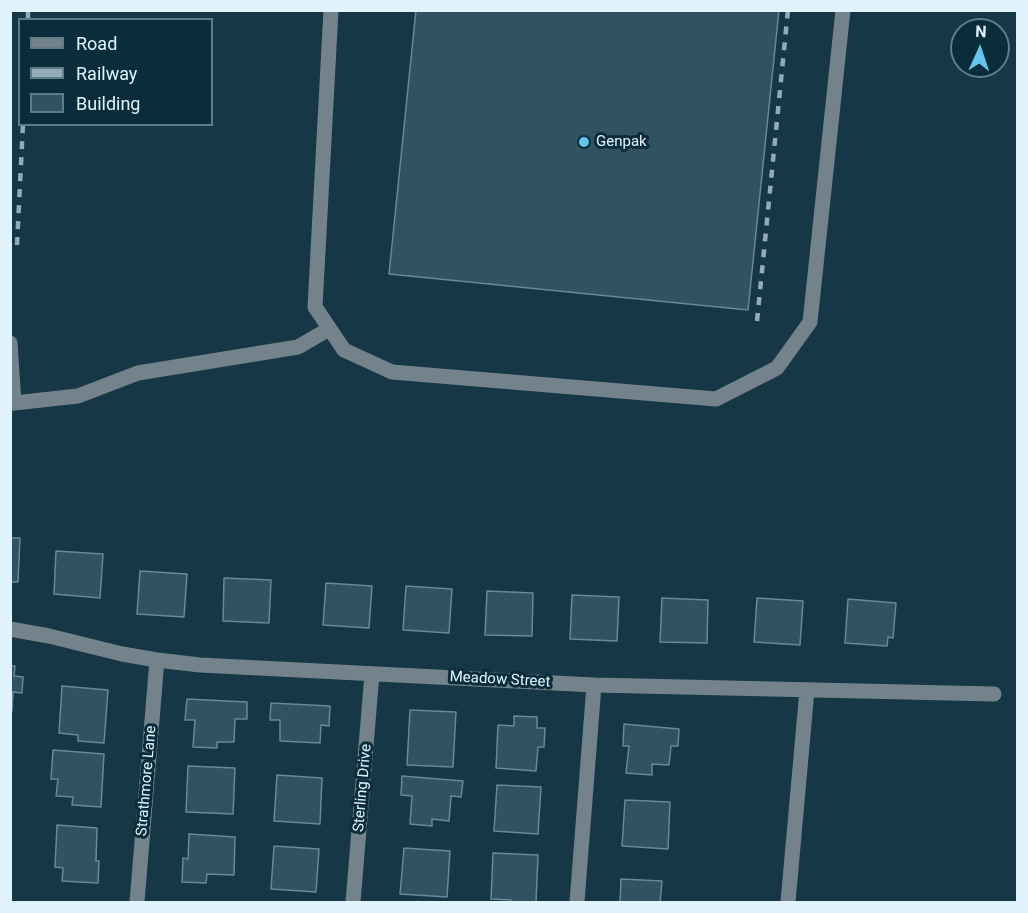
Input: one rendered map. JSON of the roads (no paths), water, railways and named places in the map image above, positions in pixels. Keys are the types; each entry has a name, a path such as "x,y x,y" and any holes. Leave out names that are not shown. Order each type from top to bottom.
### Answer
{"street":[{"path":"331,10 315,307 344,350 392,372 716,399 777,368 810,322 843,10"},
{"path":"10,343 12,404 78,396 138,373 298,347 329,328"},
{"name":"Meadow Street","path":"10,629 122,654 201,665 594,685 994,694"},
{"name":"Strathmore Lane","path":"137,903 157,660"},
{"name":"Sterling Drive","path":"353,903 372,674"},
{"path":"577,903 594,685"},
{"path":"788,903 807,690"}],"railway":[{"path":"28,10 28,18"},
{"path":"757,321 788,10"},
{"path":"17,245 23,126"}],"place":[{"name":"Genpak","path":"584,142"}]}
